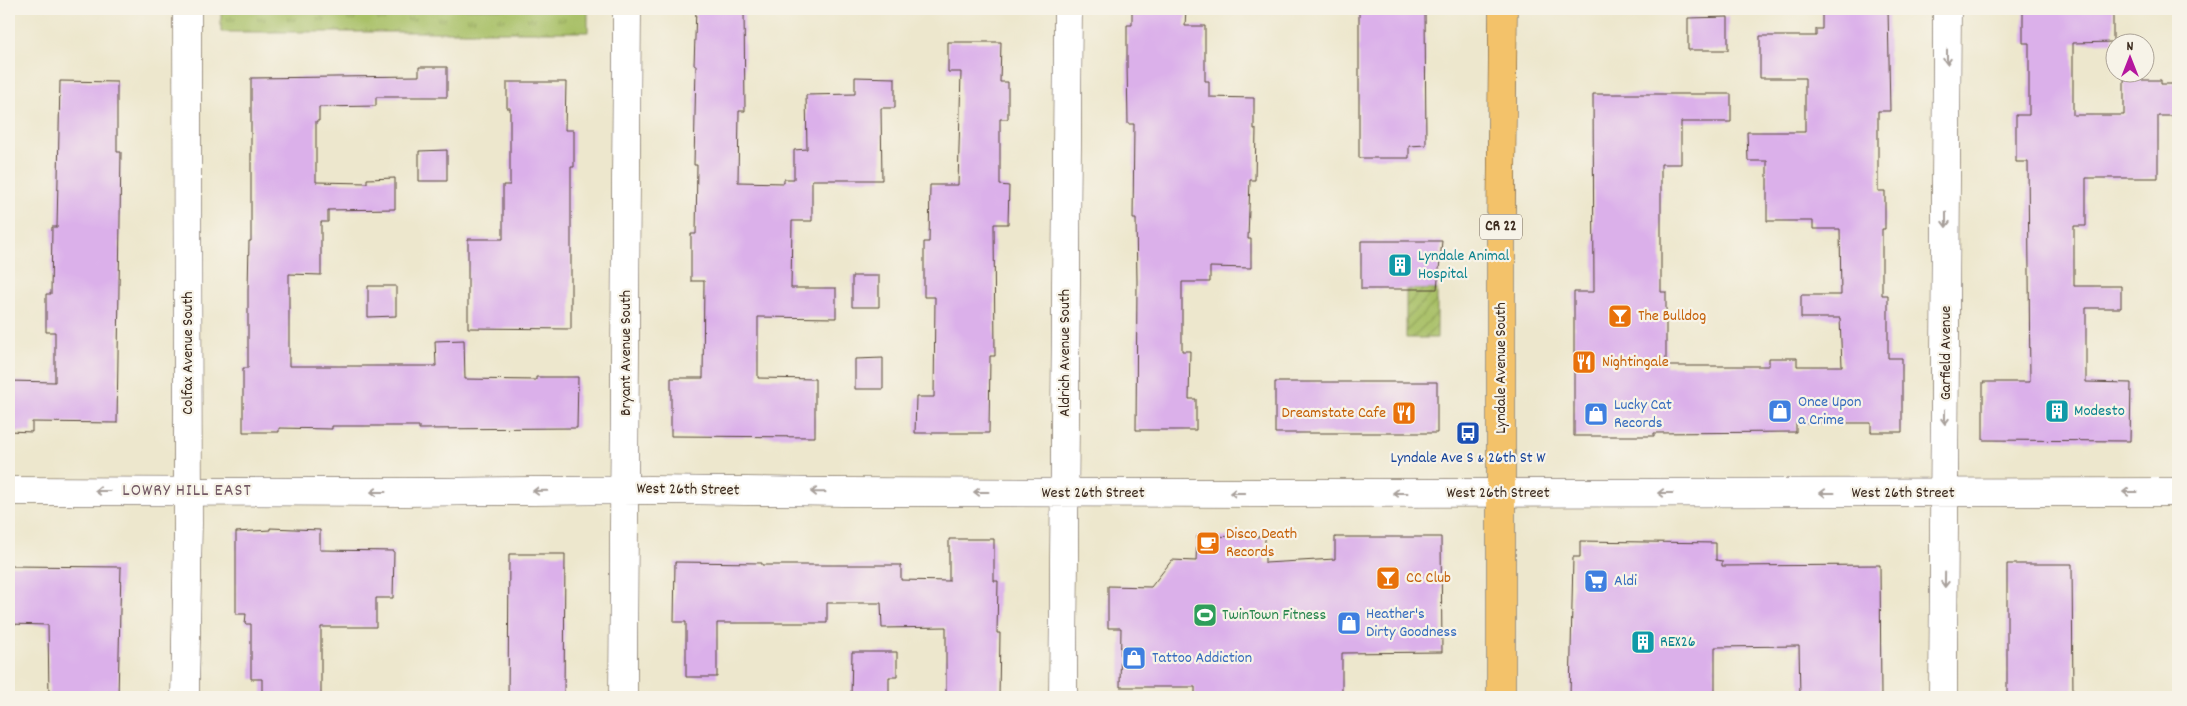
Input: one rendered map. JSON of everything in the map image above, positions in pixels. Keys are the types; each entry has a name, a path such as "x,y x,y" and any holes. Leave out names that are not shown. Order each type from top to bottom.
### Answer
{"main road":[{"name":"Lyndale Avenue South","path":"1501,697 1503,9"}],"street":[{"name":"Colfax Avenue South","path":"185,697 188,492 187,9"},
{"name":"Bryant Avenue South","path":"623,697 627,9"},
{"name":"Aldrich Avenue South","path":"1063,697 1068,9"},
{"name":"Garfield Avenue","path":"1944,697 1947,9"},
{"name":"West 26th Street","path":"9,492 625,490 1065,493 2178,492"}],"green space":[{"path":"221,9 588,9 588,32 221,32"},
{"path":"1406,289 1437,289 1437,338 1406,338"}],"building":[{"path":"696,9 744,9 745,111 739,111 738,182 784,183 784,179 794,179 794,150 807,149 806,95 855,94 855,77 895,78 895,108 881,108 882,180 812,180 812,221 792,221 791,288 836,288 836,318 758,317 758,378 815,379 815,437 671,436 671,378 703,378 704,281 691,281 691,234 696,234 697,165 694,165 696,65 694,65"},
{"path":"1132,9 1186,9 1185,26 1205,26 1205,81 1209,81 1209,97 1254,98 1254,129 1256,129 1255,180 1250,180 1248,239 1251,239 1251,268 1210,267 1210,282 1182,282 1182,351 1190,351 1189,399 1196,399 1196,430 1136,430 1137,281 1136,219 1133,219 1134,124 1128,124 1127,64 1127,25 1132,25"},
{"path":"1359,9 1425,9 1426,145 1409,146 1409,158 1359,158"},
{"path":"1822,9 1888,9 1890,111 1878,111 1878,191 1885,191 1885,229 1882,229 1882,295 1888,295 1888,358 1902,358 1902,432 1871,432 1871,423 1796,423 1796,432 1654,433 1654,436 1574,436 1574,292 1594,292 1593,94 1731,94 1731,122 1681,122 1681,164 1661,164 1661,292 1666,292 1666,366 1769,366 1769,358 1797,358 1797,366 1842,366 1840,318 1801,318 1801,295 1841,295 1840,229 1813,229 1813,221 1767,221 1767,161 1748,161 1747,132 1805,132 1805,78 1760,78 1760,36 1816,36 1816,29 1822,29"},
{"path":"2023,9 2113,9 2113,32 2104,32 2104,42 2073,43 2073,115 2124,115 2124,82 2154,82 2154,80 2161,80 2161,84 2178,84 2178,116 2158,116 2158,178 2086,178 2086,226 2074,226 2074,286 2121,286 2121,308 2086,308 2086,382 2131,383 2130,441 1983,440 1983,382 2030,382 2028,162 2016,162 2016,115 2029,115 2029,43 2023,43"},
{"path":"1728,17 1728,50 1688,50 1688,18"},
{"path":"948,42 1001,42 1000,82 1008,82 1008,119 1000,119 1000,185 1009,186 1008,224 994,224 995,356 990,356 989,433 915,433 916,397 934,397 935,297 924,297 924,242 929,242 930,185 958,185 961,72 948,72"},
{"path":"419,67 447,67 447,97 376,97 376,106 319,107 319,121 316,121 316,182 367,183 367,179 395,178 395,209 328,210 328,222 321,222 321,275 289,274 289,366 436,366 435,341 464,340 465,379 536,380 536,377 578,377 577,428 419,429 419,426 332,426 332,429 279,428 279,432 243,432 243,368 248,368 249,241 251,241 251,78 419,76"},
{"path":"60,81 117,82 117,152 121,152 117,423 32,422 32,432 9,431 9,381 55,382 55,332 46,332 46,294 51,294 52,227 57,227"},
{"path":"507,82 566,82 565,130 574,130 574,167 571,167 571,329 468,328 468,239 503,239 503,185 510,185 510,108 507,108"},
{"path":"447,150 447,181 419,181 419,151"},
{"name":"Lyndale Animal Hospital","path":"1361,241 1442,241 1437,289 1361,289"},
{"path":"852,276 879,276 879,307 852,307"},
{"path":"368,286 396,286 396,316 368,317"},
{"path":"883,358 883,389 855,389 855,359"},
{"path":"1275,382 1437,382 1437,433 1275,433"},
{"path":"270,528 320,530 320,550 394,551 393,598 376,598 376,627 321,627 321,697 262,697 262,679 251,679 251,624 245,624 246,614 236,614 236,532 270,530"},
{"path":"1197,536 1265,537 1265,563 1335,559 1335,537 1441,537 1442,652 1342,653 1342,697 1195,697 1195,687 1120,687 1121,628 1108,628 1108,586 1151,587 1172,560 1196,561"},
{"path":"949,539 994,539 994,581 998,581 997,633 1000,633 999,697 946,697 946,627 882,628 881,603 827,603 827,623 717,623 717,677 686,677 686,622 674,622 675,562 762,563 762,565 901,565 901,580 949,581"},
{"path":"1580,541 1716,543 1716,560 1722,561 1722,566 1880,565 1881,697 1800,697 1799,646 1715,647 1715,697 1570,697 1573,557 1580,557"},
{"path":"509,554 565,554 564,697 508,697"},
{"path":"2007,564 2072,564 2073,697 2007,697"},
{"path":"9,566 121,567 118,697 49,697 48,625 9,624"},
{"path":"852,652 897,652 897,677 889,677 889,697 851,697"}],"place":[{"name":"Lyndale Animal Hospital","path":"1400,265"},
{"name":"The Bulldog","path":"1620,316"},
{"name":"Nightingale","path":"1584,362"},
{"name":"Once Upon a Crime","path":"1780,411"},
{"name":"Modesto","path":"2057,411"},
{"name":"Dreamstate Cafe","path":"1404,413"},
{"name":"Lucky Cat Records","path":"1596,414"},
{"name":"Lyndale Ave S & 26th St W","path":"1468,433"},
{"name":"Disco Death Records","path":"1208,543"},
{"name":"CC Club","path":"1388,578"},
{"name":"Aldi","path":"1596,581"},
{"name":"TwinTown Fitness","path":"1205,615"},
{"name":"Heather's Dirty Goodness","path":"1349,623"},
{"name":"REX26","path":"1643,642"},
{"name":"Tattoo Addiction","path":"1134,658"}],"district":[{"name":"LOWRY HILL EAST","path":"187,491"}]}
